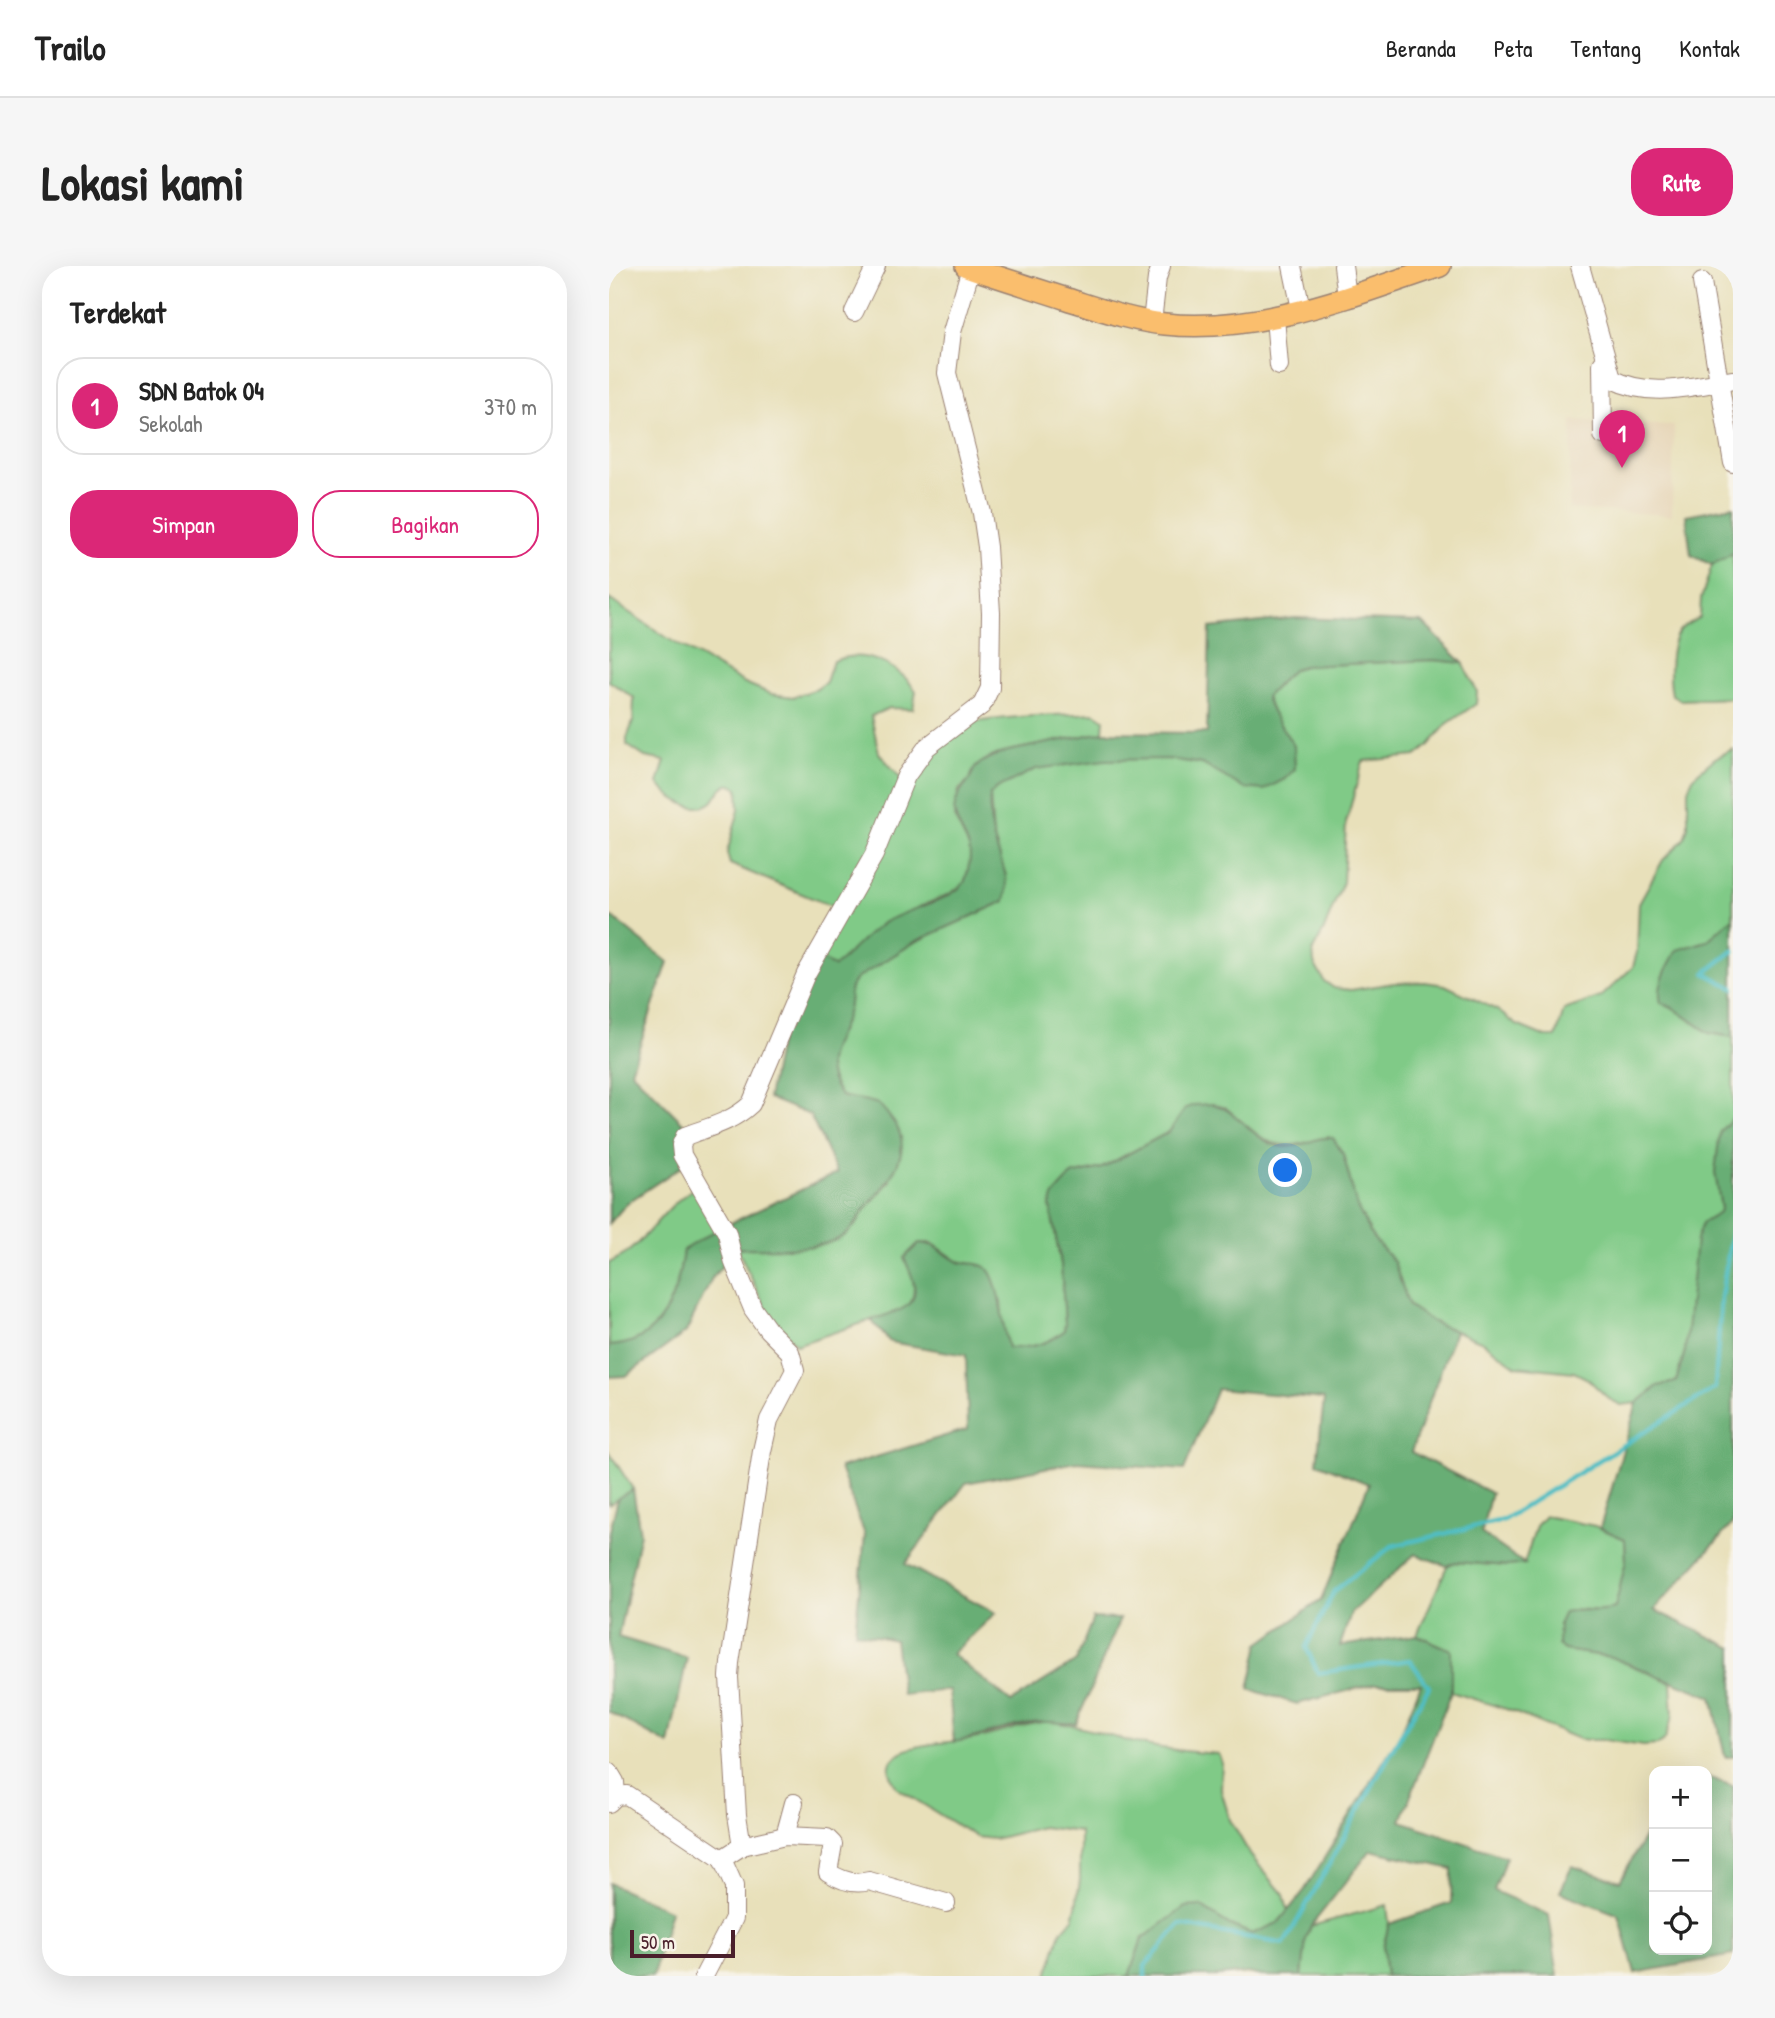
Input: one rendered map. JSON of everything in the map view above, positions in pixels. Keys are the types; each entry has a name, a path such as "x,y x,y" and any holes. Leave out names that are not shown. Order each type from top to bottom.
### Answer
{"main road":[{"path":"968,267 1152,323 1198,326 1275,317 1347,297 1440,266"}],"street":[{"path":"854,312 876,266"},
{"path":"1152,323 1161,266"},
{"path":"1292,266 1301,309"},
{"path":"1343,266 1347,297"},
{"path":"1580,266 1612,379 1630,388 1663,391 1726,381"},
{"path":"742,1846 737,1802 730,1662 762,1451 769,1420 795,1370 790,1352 768,1330 753,1309 734,1263 727,1233 682,1155 681,1145 685,1136 729,1120 751,1104 806,974 874,855 907,776 926,747 982,705 990,688 991,612 987,547 982,513 947,373 952,332 968,267"},
{"path":"1702,282 1726,381 1733,463"},
{"path":"1275,317 1279,366"},
{"path":"1603,435 1601,366 1606,358"},
{"path":"609,1772 615,1782 613,1800 627,1795 722,1859 734,1886 734,1918 703,1976"},
{"path":"785,1836 794,1803"},
{"path":"722,1859 742,1846 785,1836 827,1838 833,1844 828,1872 832,1875 858,1884 869,1881 946,1903"}],"shaded area":[{"path":"1572,420 1674,426 1672,515 1569,509"}],"green space":[{"path":"1733,506 1733,553 1712,565 1691,555 1686,515"},
{"path":"1733,553 1733,698 1680,700 1672,695 1671,688 1670,671 1674,643 1681,629 1700,617 1701,599 1712,565"},
{"path":"609,599 672,641 745,683 771,694 793,697 817,689 826,682 833,661 844,657 868,658 890,667 916,691 913,709 889,708 871,716 879,753 904,782 937,745 972,723 1005,718 1095,713 1104,719 1103,732 1008,751 975,768 970,780 959,790 954,817 970,849 970,864 964,884 949,894 882,923 834,967 819,958 843,911 730,864 727,853 739,810 738,788 724,786 712,802 705,806 682,803 658,783 665,761 645,757 627,745 633,722 634,698 609,681"},
{"path":"1295,618 1422,622 1463,663 1433,660 1304,666 1293,669 1266,697 1272,712 1294,746 1295,769 1285,779 1264,790 1244,788 1202,764 1169,759 1104,760 1036,769 997,788 990,795 990,815 993,835 1006,876 1005,901 915,942 856,979 850,990 844,1022 831,1052 829,1072 841,1096 878,1104 899,1131 902,1143 900,1155 890,1178 851,1229 838,1239 803,1247 737,1248 712,1278 686,1332 626,1376 609,1377 609,1346 627,1343 642,1336 664,1314 677,1283 683,1250 720,1228 837,1173 810,1115 768,1098 785,1014 819,958 834,967 882,924 947,896 963,884 970,856 955,817 955,807 958,796 975,768 986,759 1008,751 1103,732 1207,733 1210,628"},
{"path":"1433,660 1463,663 1477,692 1476,704 1447,724 1416,756 1363,761 1346,823 1343,882 1313,950 1314,963 1324,981 1334,988 1351,990 1394,983 1425,982 1445,985 1497,1010 1517,1025 1546,1037 1556,1037 1564,1010 1601,997 1633,967 1637,952 1639,903 1663,860 1684,839 1688,826 1688,789 1694,776 1715,758 1733,749 1733,918 1707,941 1677,950 1661,1003 1672,1007 1709,1033 1733,1037 1733,1118 1715,1172 1721,1208 1718,1214 1702,1223 1685,1351 1676,1382 1658,1386 1637,1403 1621,1405 1609,1399 1588,1379 1574,1372 1516,1366 1483,1342 1433,1322 1409,1307 1394,1262 1373,1238 1357,1207 1343,1154 1328,1137 1294,1145 1271,1142 1251,1130 1225,1107 1186,1108 1169,1132 1102,1168 1072,1175 1050,1206 1061,1264 1065,1323 1064,1331 1051,1340 1008,1348 1003,1331 1001,1302 983,1266 958,1261 932,1243 919,1243 904,1258 914,1289 908,1308 796,1345 766,1309 737,1248 782,1248 854,1227 890,1181 879,1105 841,1096 829,1072 831,1052 844,1022 850,990 856,979 915,942 1005,901 1006,876 993,835 990,795 1011,779 1036,769 1120,759 1168,759 1202,764 1244,788 1294,746 1272,712 1266,697 1293,669 1304,666"},
{"path":"612,917 668,962 631,1071 693,1133 682,1166 627,1203 609,1224 609,921"},
{"path":"1733,918 1733,1037 1709,1033 1672,1007 1661,1003 1660,989 1677,950 1707,941"},
{"path":"1213,1104 1278,1146 1333,1138 1343,1154 1357,1207 1373,1238 1394,1262 1409,1306 1433,1322 1455,1331 1411,1452 1491,1493 1481,1533 1525,1564 1509,1566 1455,1562 1447,1566 1415,1554 1351,1613 1340,1646 1417,1635 1451,1650 1451,1692 1401,1821 1506,1857 1494,1891 1549,1915 1558,1976 1386,1976 1383,1948 1389,1924 1451,1903 1452,1869 1371,1850 1311,1926 1306,1939 1302,1976 1262,1976 1248,1973 1218,1976 1129,1976 1142,1939 1185,1907 1200,1906 1230,1925 1252,1934 1278,1923 1304,1891 1401,1733 1421,1684 1374,1684 1297,1704 1249,1689 1259,1644 1321,1600 1369,1484 1317,1463 1324,1399 1217,1389 1184,1470 1077,1462 966,1483 905,1564 996,1613 952,1654 1011,1702 1076,1661 1093,1618 1120,1619 1076,1724 1032,1723 954,1742 949,1690 902,1695 895,1640 855,1632 865,1535 840,1468 968,1429 966,1355 890,1342 871,1320 911,1302 914,1286 904,1258 919,1243 936,1247 960,1262 984,1266 994,1280 1008,1348 1051,1340 1064,1331 1065,1323 1061,1264 1050,1206 1054,1195 1072,1175 1102,1168 1169,1132 1186,1108"},
{"path":"1733,1118 1733,1523 1654,1610 1733,1648 1733,1757 1725,1757 1712,1697 1611,1657 1564,1650 1558,1645 1559,1623 1564,1612 1615,1608 1626,1561 1625,1539 1600,1528 1637,1403 1658,1386 1676,1382 1685,1351 1696,1240 1702,1223 1718,1214 1721,1208 1715,1172 1720,1131"},
{"path":"696,1186 720,1228 683,1250 681,1267 671,1299 654,1326 627,1343 609,1346 609,1263 637,1244 674,1204"},
{"path":"609,1452 633,1489 609,1504"},
{"path":"633,1489 640,1533 618,1637 687,1658 669,1745 609,1712 609,1535 618,1498"},
{"path":"1545,1516 1595,1526 1625,1539 1626,1561 1615,1608 1604,1611 1575,1609 1564,1650 1611,1657 1671,1682 1673,1715 1665,1739 1658,1745 1581,1740 1506,1709 1451,1692 1451,1650 1417,1635 1447,1566 1454,1562 1508,1566 1524,1564 1536,1526"},
{"path":"1047,1721 1153,1747 1219,1754 1222,1763 1221,1790 1230,1820 1251,1856 1284,1895 1288,1911 1278,1923 1252,1934 1230,1925 1200,1906 1142,1939 1129,1976 1047,1976 1061,1932 1073,1918 1076,1907 1080,1880 1080,1832 1042,1827 994,1839 976,1837 897,1788 891,1777 890,1765 900,1753 910,1749 978,1738"},
{"path":"1712,1779 1733,1786 1733,1955 1635,1973 1619,1915 1560,1892 1572,1866 1620,1881 1649,1828 1649,1955 1712,1955"},
{"path":"609,1883 671,1911 653,1976 609,1976"},
{"path":"1387,1905 1389,1924 1383,1948 1386,1976 1302,1976 1306,1939 1311,1926"}],"waterway":[{"path":"1733,951 1705,973 1733,988"},
{"path":"1145,1976 1145,1966 1180,1925 1284,1944 1429,1687 1410,1660 1318,1673 1306,1647 1334,1591 1392,1546 1503,1520 1715,1388 1721,1297 1733,1226"}],"place":[{"name":"SDN Batok 04","path":"1622,468"}]}
